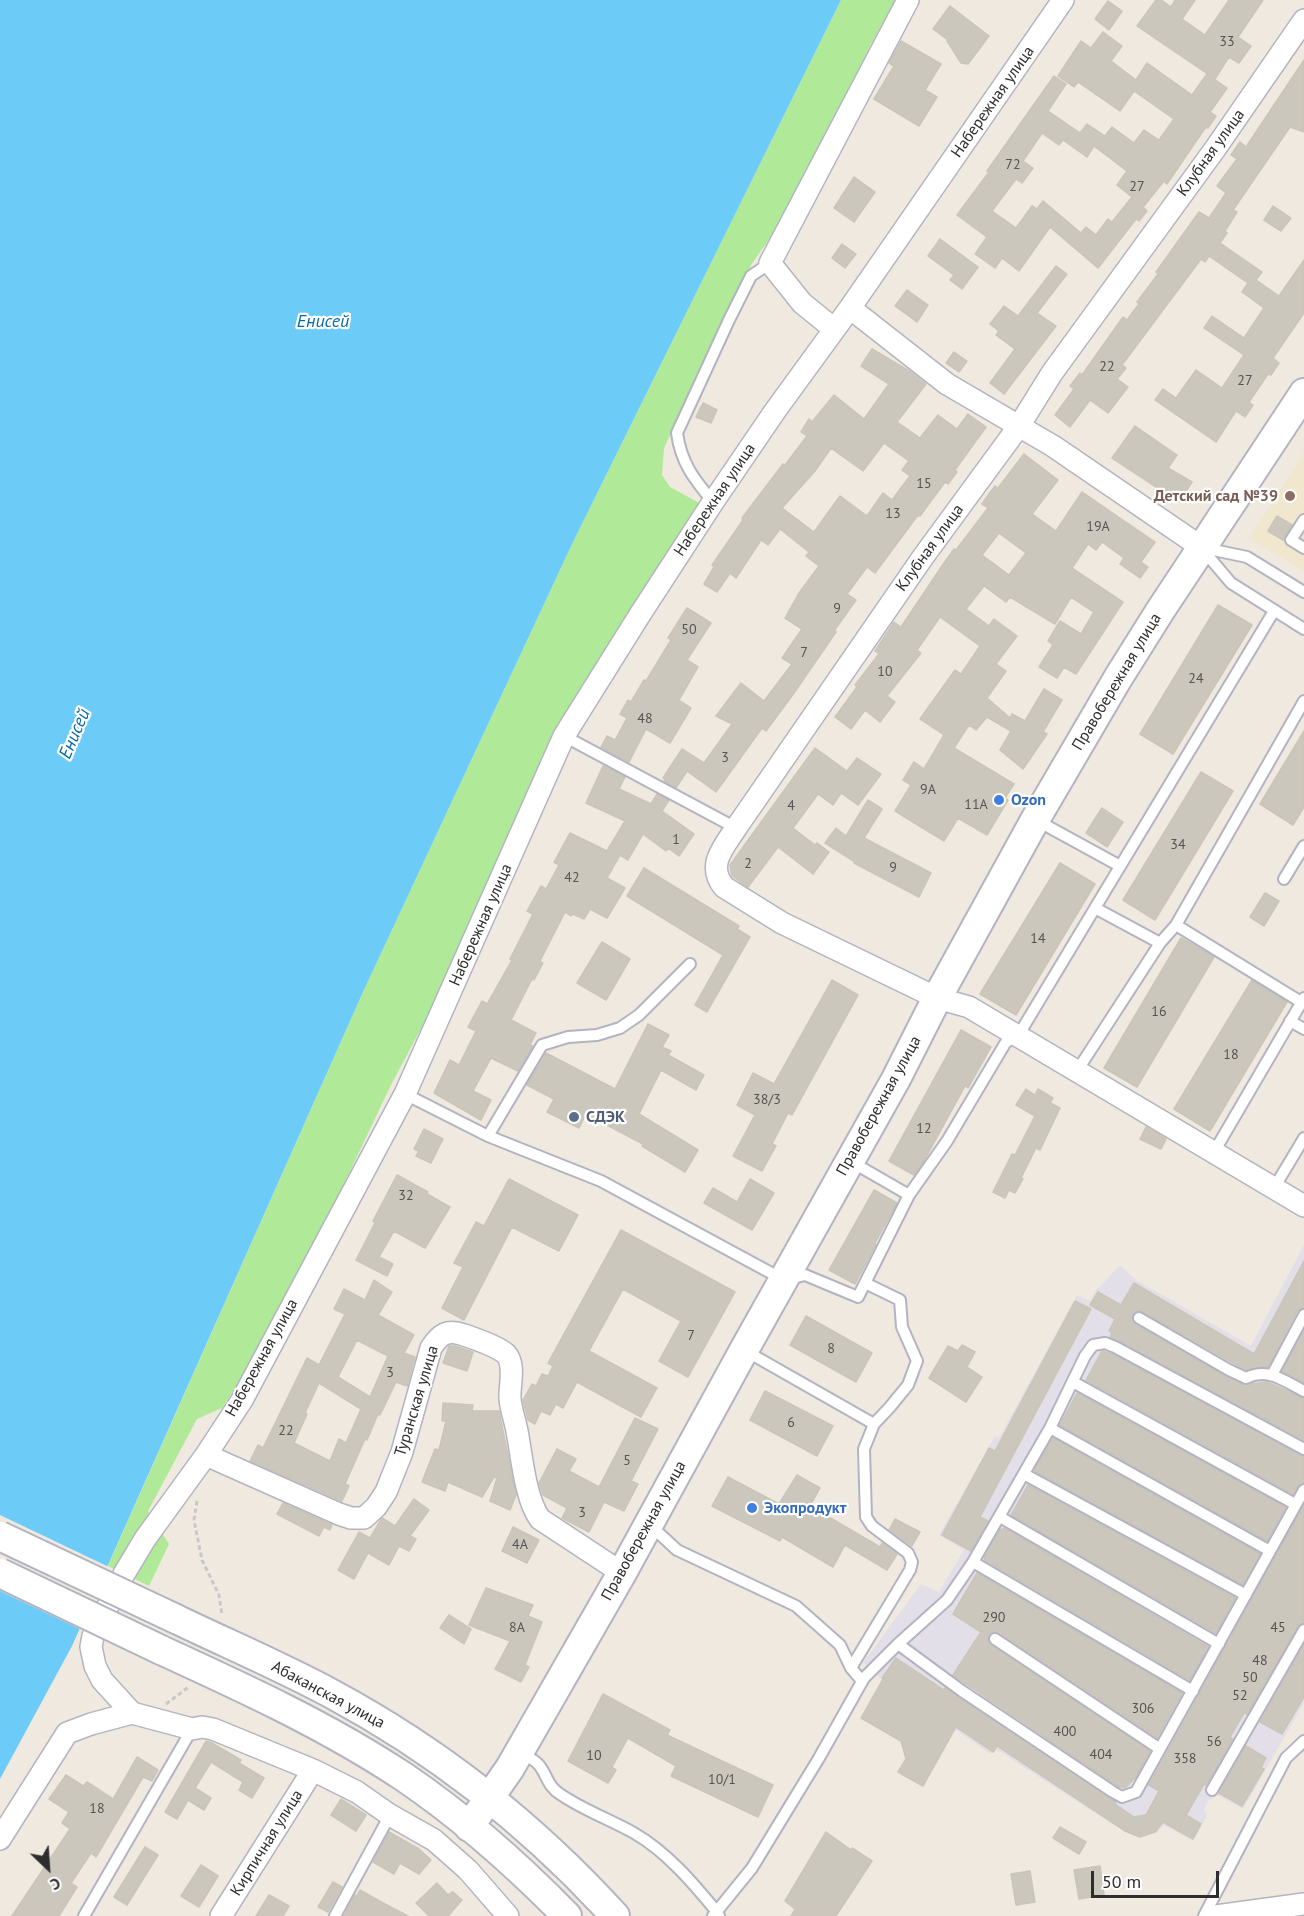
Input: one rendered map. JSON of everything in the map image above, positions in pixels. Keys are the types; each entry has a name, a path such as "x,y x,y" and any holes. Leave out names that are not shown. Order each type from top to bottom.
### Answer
{"street":[{"path":"834,329 802,303 770,263 908,0"},
{"name":"Набережная улица","path":"132,1713 102,1680 95,1666 91,1647 93,1636 124,1574 145,1539 206,1455 242,1400 405,1094 564,736 713,502 1063,0"},
{"name":"Клубная улица","path":"1304,20 1215,149 1052,373 1019,426 922,556 736,828 717,859 716,869 717,879 724,886 782,923 937,998 969,1007 1304,1206"},
{"path":"850,308 947,384 1053,446 1201,548"},
{"name":"Правобережная улица","path":"469,1827 519,1752 622,1573 896,1079 937,998 1035,820 1118,678 1304,393"},
{"name":"Туранская улица","path":"206,1455 339,1514 351,1518 364,1518 376,1507 386,1492 402,1452 430,1348 438,1336 457,1332 500,1351 509,1360 511,1367 510,1400 524,1474 534,1511 540,1519 622,1573"},
{"name":"Абаканская улица","path":"0,1536 341,1699 380,1722 442,1762 525,1827 592,1890 615,1916"},
{"name":"Абаканская улица","path":"0,1573 280,1706 353,1746 404,1777 502,1853 567,1916"},
{"path":"0,1839 67,1733 132,1713 192,1729 202,1727 213,1729 314,1770 357,1792 390,1815 434,1840 468,1870 508,1916"},
{"name":"Кирпичная улица","path":"221,1916 314,1770"},
{"path":"1216,1916 1304,1904"}],"lane":[{"path":"713,502 691,476 679,449 677,433 751,276 770,263"},
{"path":"1304,520 1291,540 1304,548"},
{"path":"1201,548 1247,557 1304,592"},
{"path":"1201,548 1231,583 1304,629"},
{"path":"405,1094 488,1136 600,1181 784,1280 806,1275 858,1297 909,1195 947,1141 1006,1042 1018,1036 1274,611"},
{"path":"1077,1071 1160,943 1176,925 1304,701"},
{"path":"564,736 736,828"},
{"path":"1035,820 1120,866"},
{"path":"1284,879 1304,846"},
{"path":"1095,908 1160,943"},
{"path":"1176,925 1303,1000 1214,1152"},
{"path":"488,1136 542,1045 568,1037 597,1035 620,1028 639,1015 690,964"},
{"path":"1290,1021 1304,1029"},
{"path":"1274,1188 1304,1138"},
{"path":"850,1161 909,1195"},
{"path":"851,1668 910,1570 912,1562 908,1553 872,1526 866,1517 864,1449 874,1424 908,1385 917,1361 902,1327 900,1300 865,1282"},
{"path":"1272,1375 1304,1314"},
{"path":"1139,1318 1246,1378 1257,1373 1272,1375 1304,1391"},
{"path":"519,1752 540,1766 548,1783 558,1794 635,1833 660,1852 686,1876 716,1915 752,1868 819,1758 862,1681 898,1644 947,1600 973,1562 1050,1428 1085,1356 1093,1346 1106,1343 1304,1449"},
{"path":"744,1350 874,1424"},
{"path":"1073,1382 1295,1504"},
{"path":"1050,1428 1270,1551"},
{"path":"1024,1474 1246,1595"},
{"path":"898,1644 962,1692 1122,1797 1136,1792 1304,1490"},
{"path":"1000,1517 1219,1644"},
{"path":"649,1523 677,1550 795,1606 840,1645 851,1668 862,1681"},
{"path":"973,1562 1193,1691"},
{"path":"1212,1790 1304,1630"},
{"path":"995,1639 1160,1749"},
{"path":"84,1916 192,1729"},
{"path":"1204,1916 1286,1758 1304,1741"},
{"path":"335,1916 390,1815"}],"path":[{"path":"198,1499 194,1521 202,1560 219,1595 222,1615"},
{"path":"165,1705 197,1682"}],"shaded area":[{"name":"Детский сад №39","path":"1304,452 1304,571 1249,539"},
{"path":"1304,1245 1304,1703 1243,1809 1217,1795 1209,1800 1204,1809 1207,1816 1193,1841 1164,1825 1157,1832 1140,1837 1125,1832 997,1750 991,1754 880,1678 863,1663 921,1584 939,1592 964,1550 939,1535 995,1436 999,1438 1077,1295 1090,1301 1097,1288 1120,1265 1136,1280 1251,1346"}],"green space":[{"path":"841,0 895,0 784,218 751,265 664,448 662,475 670,487 701,504 608,646 560,725 435,1002 390,1087 341,1190 247,1370 222,1408 197,1419 148,1511 169,1544 149,1586 108,1566 363,992 573,542"}],"water":[{"name":"Енисей","path":"0,0 841,0 573,542 363,992 72,1646 0,1779"}],"pier":[{"path":"0,1515 111,1568 82,1630 0,1591"}],"building":[{"path":"1156,0 1161,0 1171,7 1175,0 1195,0 1182,19 1205,35 1229,0 1263,0 1238,37 1251,46 1239,63 1229,57 1215,79 1137,26"},
{"path":"1108,1 1122,11 1109,30 1095,19"},
{"path":"950,6 989,36 968,64 961,63 948,40 933,29"},
{"path":"1103,32 1122,46 1111,61 1136,80 1147,63 1192,95 1207,74 1227,88 1210,112 1216,116 1167,184 1164,181 1143,207 1147,211 1139,221 1136,219 1098,268 1050,227 1019,271 1002,258 995,268 975,254 987,237 957,215 1054,76 1066,84 1048,111 1080,133 1087,124 1105,136 1112,127 1134,143 1144,130 1159,140 1174,119 1134,91 1120,111 1078,82 1074,87 1058,76 1081,41 1091,48","holes":["1042,133 1059,145 1063,140 1087,157 1094,146 1127,171 1117,185 1132,197 1112,222 1108,219 1096,235 1086,227 1081,233 1043,201 1037,209 1032,206 1016,228 992,211 1016,179 1022,183 1033,168 1023,161"]},
{"path":"901,41 941,64 925,90 937,97 919,126 874,99 894,66 889,63"},
{"path":"1304,60 1304,132 1290,127 1233,210 1237,212 1220,243 1262,272 1256,280 1279,296 1304,260 1304,313 1273,358 1279,363 1271,375 1268,374 1249,402 1253,405 1245,417 1236,411 1216,442 1155,400 1163,389 1176,398 1196,370 1222,388 1244,355 1204,328 1212,316 1244,338 1264,308 1242,292 1248,283 1209,256 1205,262 1201,259 1122,365 1126,368 1117,379 1128,387 1108,413 1090,400 1070,427 1055,415 1074,389 1070,386 1080,373 1082,375 1123,317 1127,320 1139,304 1137,302 1158,274 1156,272 1199,212 1209,218 1226,193 1217,186 1237,159 1231,155 1240,142 1246,147"},
{"path":"854,177 875,192 854,222 834,208"},
{"path":"1273,206 1291,218 1281,231 1264,220"},
{"path":"940,239 978,267 962,289 950,280 954,275 928,256"},
{"path":"842,244 856,254 845,268 832,258"},
{"path":"1056,266 1067,274 1037,313 1056,326 1004,394 990,383 1015,349 996,335 999,331 990,324 1004,306 1018,316"},
{"path":"907,290 928,305 917,322 895,306"},
{"path":"872,349 911,372 926,384 897,422 920,438 938,415 957,429 968,414 986,427 955,470 957,472 948,484 945,482 875,573 867,567 847,594 856,600 834,631 836,632 766,731 762,728 716,792 687,771 676,788 663,778 682,749 704,763 732,724 716,716 741,683 764,701 792,664 782,658 802,629 785,618 799,593 819,566 806,556 809,552 780,529 768,545 761,540 736,578 730,573 717,592 704,584 714,567 712,565 743,520 742,518 807,436 801,432 809,419 812,422 834,395 864,419 889,384 861,366","holes":["884,443 909,461 902,470 910,476 892,500 883,493 867,516 840,496 814,532 782,508 815,471 831,448 863,471"]},
{"path":"954,352 967,361 959,372 946,363"},
{"path":"703,403 717,410 711,423 696,417"},
{"path":"1135,426 1177,455 1168,468 1192,482 1179,502 1112,458"},
{"path":"1024,454 1058,480 1032,514 1056,531 1082,492 1155,542 1141,562 1148,567 1140,578 1120,564 1124,558 1102,542 1096,550 1088,544 1072,568 1123,602 1076,674 1064,667 1057,678 1039,667 1053,645 1048,641 1060,621 1081,634 1094,612 1071,597 1055,624 1010,597 1006,602 984,586 966,609 989,626 994,619 1017,636 996,664 1006,671 987,698 1010,718 1012,714 1025,721 1044,689 1062,700 1043,732 1047,734 1023,769 1000,750 1011,731 987,717 976,730 969,725 954,748 1014,784 1005,798 1008,800 987,835 958,818 944,841 895,811 911,785 903,780 914,762 924,769 944,735 920,719 955,670 961,674 980,646 940,617 917,650 921,653 887,696 895,702 880,722 865,710 851,729 835,717 857,687 855,685 879,654 875,651 894,622 901,627 954,549 956,550 988,508 982,504 986,498 995,486 998,488","holes":["999,533 1026,553 1009,575 982,555"]},
{"path":"1277,516 1292,525 1283,540 1268,531"},
{"path":"1218,605 1252,625 1173,754 1140,734"},
{"path":"687,608 711,623 687,660 698,667 679,700 691,708 670,743 646,729 629,762 601,747 607,736 615,740 627,718 620,714 628,700 631,702 644,680 646,681 671,640 668,638"},
{"path":"1304,731 1304,807 1293,825 1260,804"},
{"path":"815,748 847,771 857,758 881,774 858,805 841,793 833,805 818,794 793,828 815,845 817,843 829,852 813,874 778,847 748,887 732,876 730,865"},
{"path":"603,766 625,777 619,789 651,804 657,794 669,800 662,811 694,834 679,856 668,848 666,851 643,834 628,860 620,855 607,878 625,888 607,918 590,909 584,919 565,912 540,961 543,963 511,1020 536,1033 530,1045 533,1046 518,1071 491,1058 473,1091 491,1100 481,1120 434,1093 450,1060 459,1065 476,1031 468,1027 482,1001 487,1004 512,960 510,959 533,914 527,911 541,886 546,889 559,865 554,862 570,833 607,851 625,821 586,803"},
{"path":"1201,772 1233,791 1155,920 1123,900"},
{"path":"868,800 882,809 864,838 931,873 919,897 854,863 825,843 836,828 846,836"},
{"path":"1102,808 1123,822 1107,847 1086,833"},
{"path":"1060,863 1095,884 1016,1015 980,994"},
{"path":"644,868 739,926 737,929 750,937 707,1012 695,1005 723,955 627,896"},
{"path":"1265,893 1279,901 1264,926 1250,917"},
{"path":"1181,938 1214,957 1137,1087 1104,1068"},
{"path":"602,942 630,959 606,1000 577,983"},
{"path":"832,980 858,995 792,1115 788,1113 772,1144 776,1146 762,1171 733,1156 755,1115 737,1105 753,1073 774,1084"},
{"path":"1252,980 1287,1002 1210,1131 1174,1109"},
{"path":"648,1024 669,1035 662,1047 671,1051 668,1055 704,1075 696,1090 661,1070 639,1114 698,1150 685,1172 642,1146 643,1144 586,1114 579,1128 547,1112 554,1099 527,1085 546,1053 615,1089"},
{"path":"961,1030 991,1047 968,1088 965,1086 914,1175 889,1161"},
{"path":"1026,1089 1035,1095 1038,1089 1053,1098 1050,1103 1060,1108 1040,1150 1036,1148 1015,1193 1009,1190 1005,1198 993,1192 1035,1116 1016,1105"},
{"path":"1146,1127 1166,1139 1161,1149 1140,1139"},
{"path":"424,1129 443,1139 431,1163 416,1156 419,1151 414,1149"},
{"path":"397,1175 450,1207 425,1248 394,1231 379,1257 393,1264 387,1276 356,1260"},
{"path":"509,1179 578,1215 559,1251 512,1227 464,1320 442,1308 463,1267 454,1263 476,1222 484,1226"},
{"path":"750,1179 774,1193 752,1230 704,1203 713,1188 737,1202"},
{"path":"874,1190 897,1203 855,1284 829,1270"},
{"path":"621,1230 735,1292 688,1377 659,1361 681,1321 623,1289 589,1351 657,1388 641,1417 577,1382 563,1408 556,1404 550,1415 541,1411 535,1424 528,1420 523,1400 532,1384 536,1386 542,1374 548,1376 553,1366 548,1363"},
{"path":"1304,1261 1304,1308 1297,1311 1268,1367 1246,1370 1143,1312 1136,1311 1132,1317 1135,1324 1243,1385 1267,1382 1304,1398 1304,1440 1110,1337 1112,1333 1109,1331 1115,1319 1090,1305 1098,1292 1121,1305 1134,1283 1254,1354"},
{"path":"374,1280 392,1292 378,1315 414,1335 404,1353 415,1357 407,1386 396,1382 367,1440 365,1439 345,1484 349,1486 342,1501 250,1461 258,1445 263,1448 307,1358 319,1365 345,1314 334,1309 344,1289 365,1300","holes":["357,1340 388,1356 370,1397 338,1377","319,1383 361,1409 346,1443 339,1439 330,1461 294,1443"]},
{"path":"1075,1301 1091,1309 980,1517 988,1521 971,1551 942,1535 989,1448 995,1451"},
{"path":"806,1316 872,1353 856,1382 790,1345"},
{"path":"1304,1331 1304,1383 1282,1371"},
{"path":"962,1345 975,1352 967,1367 982,1377 966,1402 929,1378 948,1346 958,1351"},
{"path":"449,1346 473,1352 467,1371 443,1363"},
{"path":"1102,1351 1112,1354 1304,1456 1304,1483 1298,1486 1293,1494 1086,1380"},
{"path":"765,1391 833,1426 817,1456 750,1420"},
{"path":"1077,1393 1286,1507 1267,1541 1060,1425"},
{"path":"443,1403 473,1405 472,1411 499,1411 516,1495 510,1510 490,1501 497,1478 494,1477 482,1497 448,1482 445,1491 422,1482 435,1449 439,1450 446,1421 442,1421"},
{"path":"635,1418 658,1429 631,1481 638,1484 624,1511 604,1502 589,1532 562,1518 567,1508 543,1495 539,1483 557,1449 576,1459 569,1471 599,1487"},
{"path":"1053,1438 1260,1554 1243,1585 1035,1472"},
{"path":"797,1475 820,1488 810,1506 880,1547 882,1543 897,1554 887,1570 845,1545 833,1567 782,1537 780,1541 712,1506 728,1477 779,1504"},
{"path":"1028,1485 1235,1598 1216,1633 1011,1515"},
{"path":"414,1499 429,1510 410,1536 416,1539 409,1551 399,1546 389,1565 368,1553 354,1579 338,1570 359,1532 370,1538 382,1518 395,1526"},
{"path":"283,1503 332,1525 330,1530 324,1527 319,1536 277,1514"},
{"path":"1304,1505 1304,1623 1298,1626 1247,1714 1244,1713 1230,1737 1233,1739 1186,1815 1201,1824 1193,1839 1163,1822 1155,1832 1140,1837 1125,1831 997,1746 993,1752 956,1727 923,1786 898,1772 906,1759 901,1741 861,1718 882,1678 896,1658 1116,1802 1115,1804 1134,1817 1146,1815 1159,1791 1149,1785"},
{"path":"895,1519 920,1532 912,1546 889,1530"},
{"path":"513,1527 539,1540 527,1563 502,1551"},
{"path":"1004,1528 1208,1647 1190,1680 985,1560 1000,1529"},
{"path":"977,1573 1182,1693 1157,1738 999,1633 992,1632 988,1635 988,1642 991,1645 1150,1751 1136,1777 1125,1788 1117,1786 953,1675 981,1632 953,1614"},
{"path":"486,1588 533,1605 528,1616 542,1622 525,1665 529,1667 521,1682 495,1669 510,1641 469,1625"},
{"path":"449,1615 471,1629 464,1644 440,1628"},
{"path":"1304,1645 1304,1697 1282,1734 1260,1722"},
{"path":"603,1694 670,1730 667,1735 773,1785 758,1817 671,1776 676,1766 628,1738 612,1767 616,1770 608,1783 568,1761"},
{"path":"206,1741 241,1760 239,1763 264,1778 252,1798 239,1790 243,1782 211,1762 195,1788 211,1798 204,1810 188,1800 177,1819 165,1812"},
{"path":"1246,1746 1266,1758 1261,1768 1264,1769 1242,1806 1219,1793"},
{"path":"137,1757 158,1770 152,1781 143,1777 96,1857 91,1853 71,1883 77,1887 59,1916 12,1916 70,1829 62,1823 69,1812 49,1799 66,1775 83,1786 87,1782 113,1799"},
{"path":"341,1799 366,1815 356,1831 331,1815"},
{"path":"1060,1827 1086,1842 1079,1854 1053,1838"},
{"path":"389,1832 419,1849 431,1860 419,1874 400,1863 394,1874 373,1862"},
{"path":"826,1832 851,1850 852,1848 872,1861 836,1916 791,1916 795,1909 785,1901"},
{"path":"145,1847 158,1855 127,1905 114,1897"},
{"path":"201,1865 218,1876 199,1907 181,1896"},
{"path":"1100,1866 1104,1895 1079,1899 1074,1870"},
{"path":"1030,1871 1035,1902 1016,1905 1011,1874"},
{"path":"333,1882 342,1887 328,1912 318,1907"},
{"path":"437,1883 448,1895 453,1892 462,1900 448,1916 429,1916 416,1903"},
{"path":"360,1890 383,1903 408,1916 344,1916"},
{"path":"269,1895 289,1906 283,1916 256,1916"}],"place":[{"name":"Детский сад №39","path":"1290,496"},
{"name":"Ozon","path":"999,800"},
{"name":"СДЭК","path":"574,1117"},
{"name":"Экопродукт","path":"752,1508"}]}
